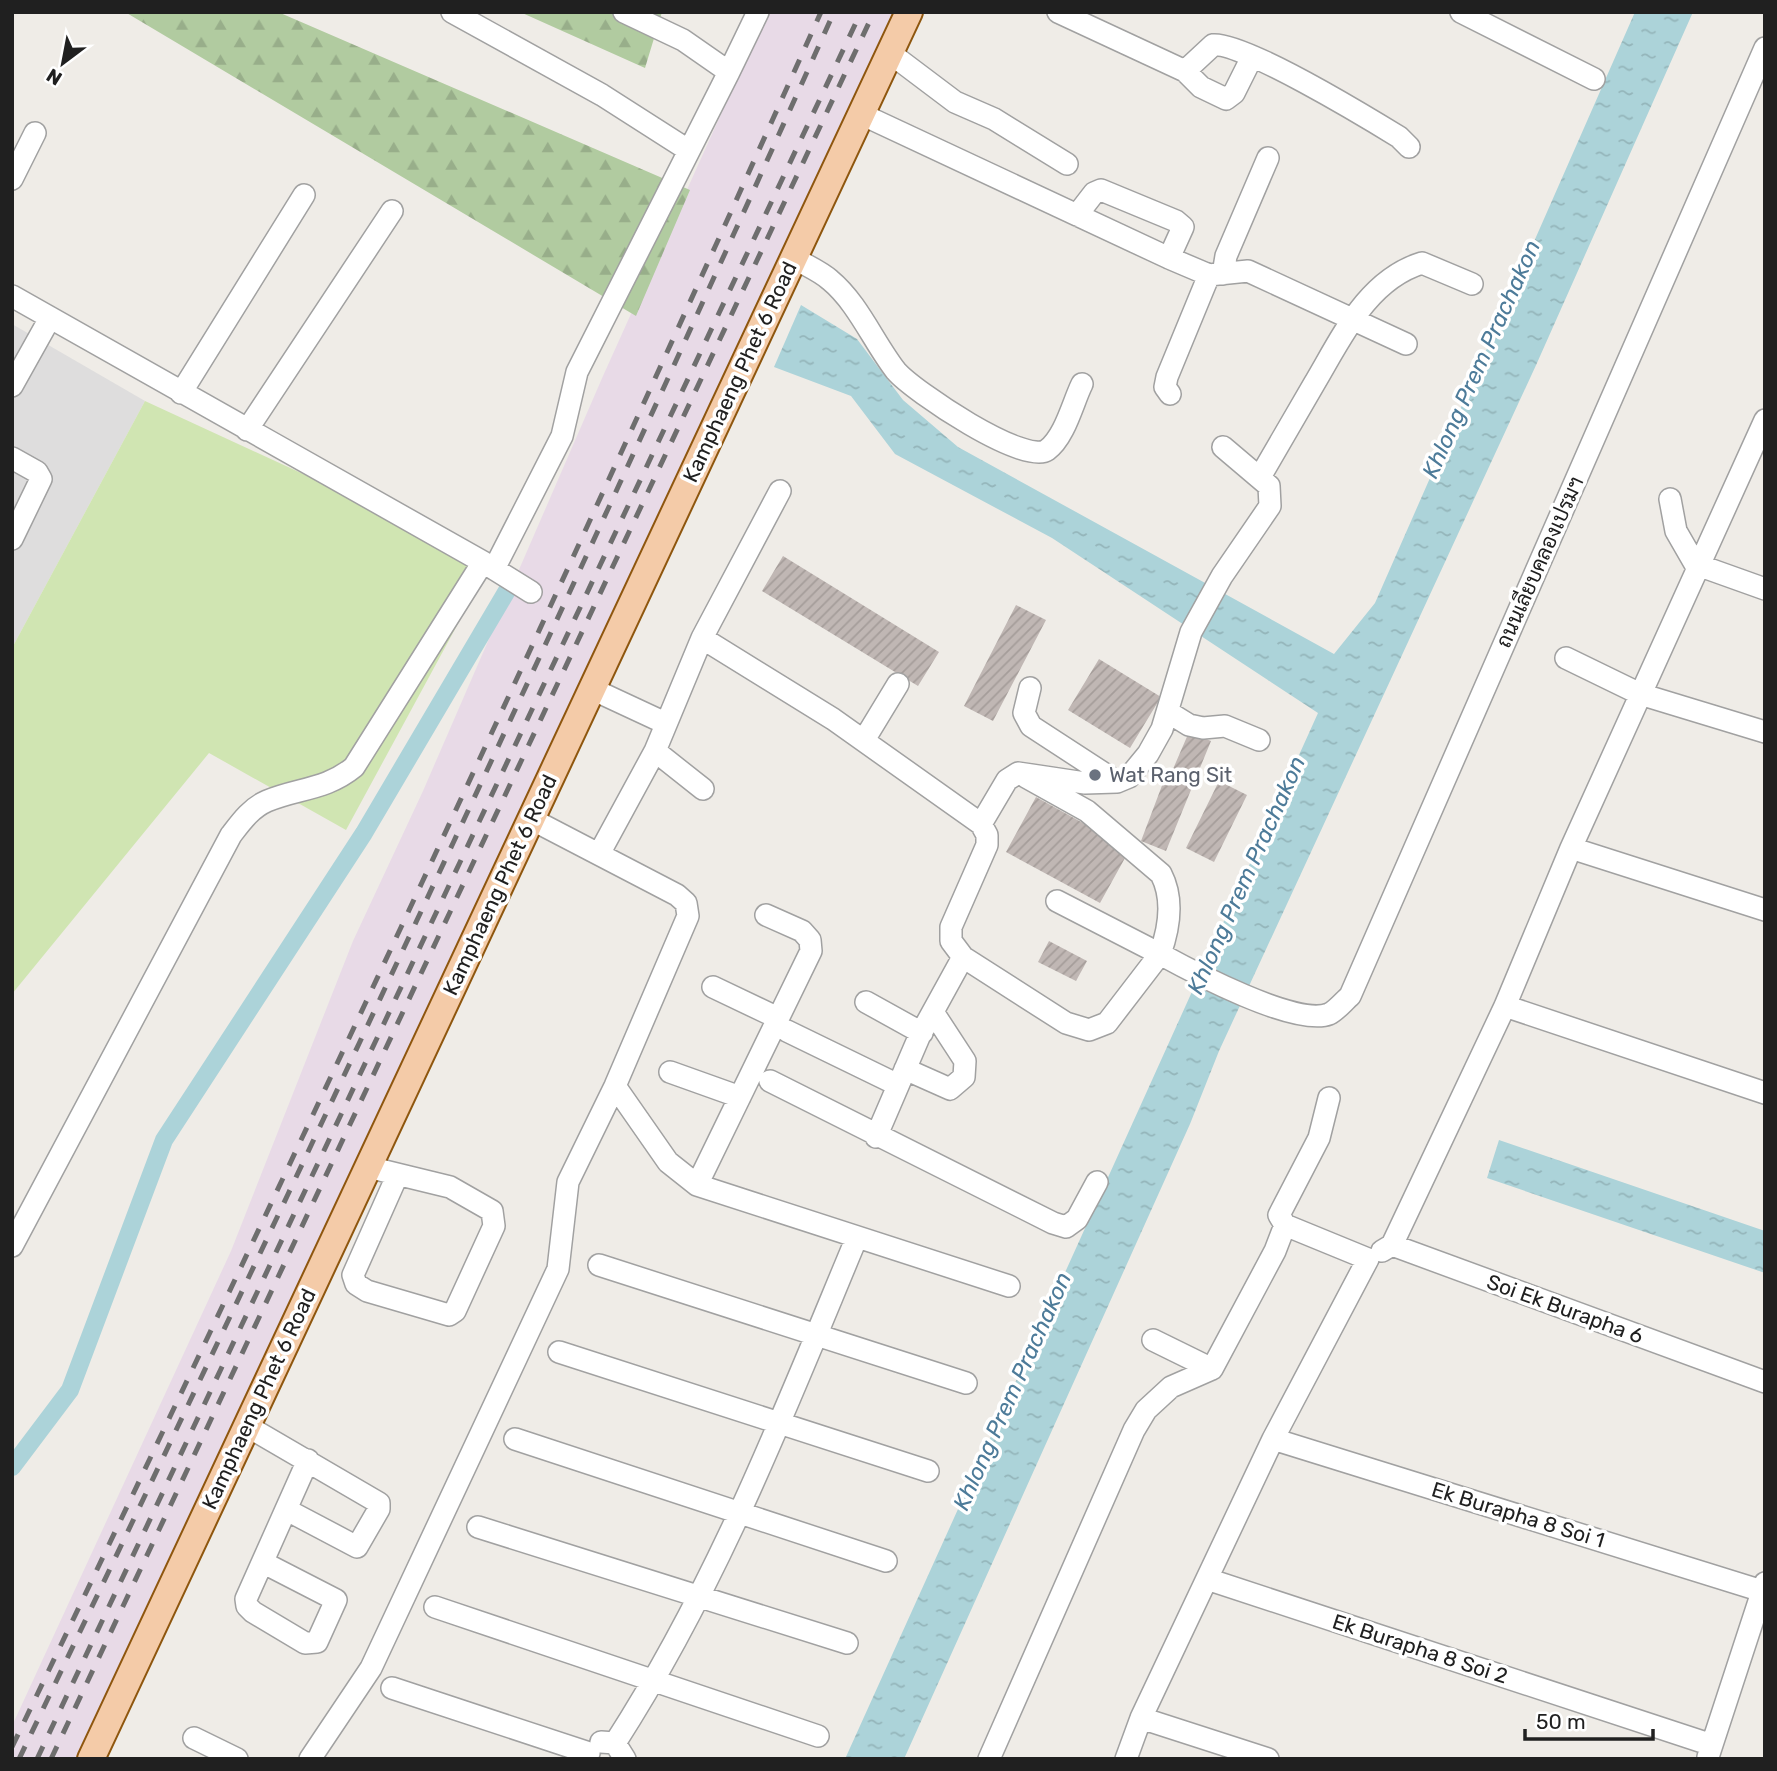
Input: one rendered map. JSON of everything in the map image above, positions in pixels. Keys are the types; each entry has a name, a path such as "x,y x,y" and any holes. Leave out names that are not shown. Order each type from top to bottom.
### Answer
{"main road":[{"name":"Kamphaeng Phet 6 Road","path":"91,1759 909,12"}],"street":[{"path":"452,12 601,95 688,150"},
{"path":"624,12 683,40 729,72"},
{"path":"12,1247 231,835 246,816 265,802 337,781 354,767 488,565 562,436 577,372 758,12"},
{"path":"1058,12 1185,71 1201,87 1226,99 1234,93 1252,57"},
{"path":"1461,12 1594,79"},
{"path":"1185,71 1213,45 1222,44 1360,113 1399,136 1409,147"},
{"name":"ถนนเลียบคลองเปรมฯ","path":"1160,954 1263,1003 1313,1015 1330,1014 1350,996 1765,48"},
{"path":"890,52 956,102 994,119 1067,164"},
{"path":"861,114 1169,258 1216,275 1248,271 1406,344"},
{"path":"12,179 35,133"},
{"path":"1170,394 1165,387 1167,377 1226,256 1268,158"},
{"path":"1077,215 1094,193 1101,190 1176,221 1183,227 1169,258"},
{"path":"181,393 304,195"},
{"path":"247,430 392,211"},
{"path":"794,258 830,280 898,373 935,401 1015,449 1037,454 1048,450 1059,434 1082,384"},
{"path":"1260,477 1352,319 1390,278 1422,263 1472,284"},
{"path":"12,296 488,565 531,592"},
{"path":"12,386 50,318"},
{"path":"1125,1759 1141,1718 1273,1438 1368,1259 1392,1245 1505,1006 1571,848 1698,566 1758,455 1765,420"},
{"path":"981,824 1007,780 1018,773 1085,783 1117,782 1129,777 1148,754 1168,712 1191,632 1222,576 1271,522 1269,486 1223,447"},
{"path":"12,458 37,472 41,479 12,539"},
{"path":"599,854 655,751 702,638 780,491"},
{"path":"1670,499 1676,531 1698,566 1765,589"},
{"path":"702,638 864,740 981,824 987,845 951,927 951,941 963,957 1066,1023 1089,1030 1107,1023 1160,954 1169,929 1167,885 1161,874 1087,811 1018,773"},
{"path":"1566,658 1640,694 1765,732"},
{"path":"864,740 898,684"},
{"path":"1030,688 1024,713 1031,726 1117,782"},
{"path":"592,689 665,723"},
{"path":"1168,712 1189,725 1203,728 1225,726 1259,740"},
{"path":"655,751 703,789"},
{"path":"310,1759 371,1668 558,1269 568,1182 615,1086 688,916 686,903 677,895 531,819"},
{"path":"1571,848 1765,910"},
{"path":"1057,901 1160,954"},
{"path":"697,1185 740,1097 783,1024 811,951 810,940 802,931 766,915"},
{"path":"876,1137 922,1033 963,957"},
{"path":"713,987 783,1024 902,1077 950,1089 964,1077 965,1061 933,1012"},
{"path":"866,1002 922,1033"},
{"path":"1505,1006 1765,1093"},
{"path":"670,1072 740,1097"},
{"path":"770,1081 876,1137 1053,1223 1066,1227 1077,1219 1097,1182"},
{"path":"615,1086 668,1162 697,1185 1009,1286"},
{"path":"1329,1098 1319,1138 1279,1215 1284,1225 1368,1259"},
{"path":"368,1167 450,1187 492,1211 495,1219 455,1311 450,1315 367,1291 356,1284 353,1275 397,1176"},
{"path":"989,1759 1134,1430 1146,1410 1171,1387 1212,1368 1275,1251 1284,1225"},
{"path":"392,1688 588,1756 603,1741 620,1751 742,1513 857,1237"},
{"name":"Soi Ek Burapha 6","path":"1392,1245 1765,1382"},
{"path":"599,1265 966,1383"},
{"path":"1153,1340 1212,1368"},
{"path":"559,1352 928,1471"},
{"path":"247,1426 375,1499 379,1509 357,1547 287,1510"},
{"name":"Ek Burapha 8 Soi 1","path":"1273,1438 1763,1587"},
{"path":"515,1439 886,1561"},
{"path":"264,1563 308,1460"},
{"path":"478,1527 846,1643"},
{"name":"Ek Burapha 8 Soi 2","path":"1207,1578 1710,1752"},
{"path":"1710,1752 1763,1587"},
{"path":"435,1607 654,1683 818,1736"},
{"path":"1141,1718 1268,1759"},
{"path":"194,1738 237,1759"}],"shaded area":[{"path":"767,12 893,12 75,1759 12,1759 12,1726 231,1251 353,941 423,791 603,376"},
{"path":"12,324 145,401 12,648"}],"green space":[{"path":"125,12 278,12 690,190 636,316"},
{"path":"520,12 662,12 645,68"},
{"path":"145,401 492,561 346,830 209,753 12,994 12,648"}],"water":[{"name":"Khlong Prem Prachakon","path":"1635,12 1693,12 1537,363 1219,1051 1190,1124 904,1759 845,1759 1318,713 1052,538 895,454 851,396 774,367 801,305 857,339 903,400 958,447 1334,654 1375,603"},
{"path":"1499,1140 1765,1231 1765,1273 1487,1178"}],"building":[{"path":"783,556 939,652 918,686 762,591"},
{"path":"1016,605 1046,620 993,721 964,706"},
{"path":"1099,659 1161,697 1130,748 1068,710"},
{"path":"1189,732 1211,741 1166,851 1141,841 1166,775 1170,776"},
{"path":"1219,781 1247,795 1214,862 1186,848"},
{"path":"1036,797 1130,849 1100,903 1006,852"},
{"path":"1049,941 1087,961 1076,981 1038,962"}],"waterway":[{"path":"12,1467 70,1390 164,1140 364,833 508,589"}],"railway":[{"path":"12,1747 422,882 821,12"},
{"path":"19,1759 432,888 635,451 834,12"},
{"path":"37,1759 861,12"},
{"path":"51,1759 874,12"}],"place":[{"name":"Wat Rang Sit","path":"1095,775"}]}
